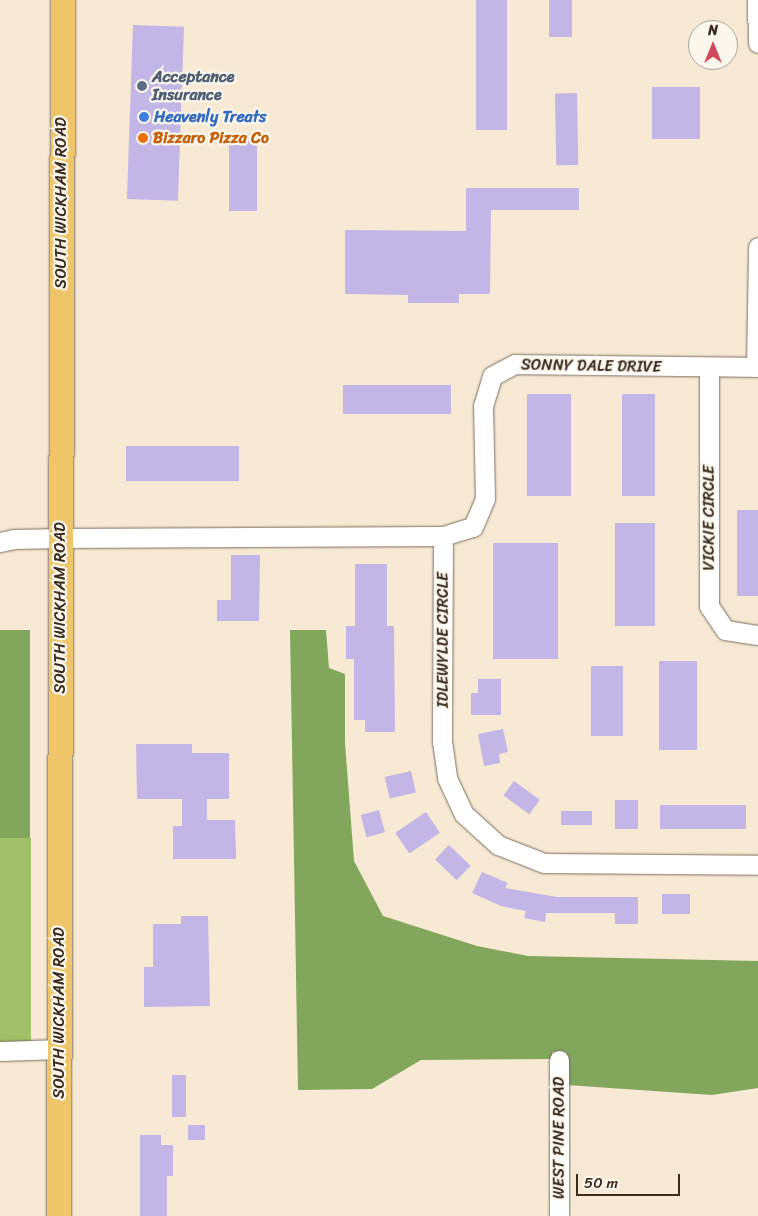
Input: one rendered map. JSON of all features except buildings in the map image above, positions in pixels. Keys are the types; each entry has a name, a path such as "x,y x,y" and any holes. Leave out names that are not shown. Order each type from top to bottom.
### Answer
{"main road":[{"name":"SOUTH WICKHAM ROAD","path":"59,1216 63,0"}],"street":[{"path":"757,0 758,43"},
{"path":"757,367 758,247"},
{"name":"SONNY DALE DRIVE","path":"443,536 473,527 485,499 483,406 492,376 515,364 757,367"},
{"name":"VICKIE CIRCLE","path":"709,367 709,606 725,630 758,635"},
{"path":"0,542 60,538 443,536"},
{"name":"IDLEWYLDE CIRCLE","path":"443,536 442,741 447,778 464,814 498,845 544,863 758,865"},
{"path":"0,1051 59,1049"},
{"name":"WEST PINE ROAD","path":"559,1060 559,1216"}],"green space":[{"path":"0,630 30,630 30,838 0,838"},
{"path":"290,630 326,630 329,668 345,674 345,743 354,861 383,916 477,946 528,956 758,961 758,1088 712,1095 567,1085 569,1059 566,1059 566,1052 552,1052 552,1059 421,1060 372,1089 298,1090"},
{"path":"0,838 31,838 31,1051 0,1051"}],"place":[{"name":"Acceptance Insurance","path":"142,86"},
{"name":"Heavenly Treats","path":"144,117"},
{"name":"Bizzaro Pizza Co","path":"143,138"}]}
